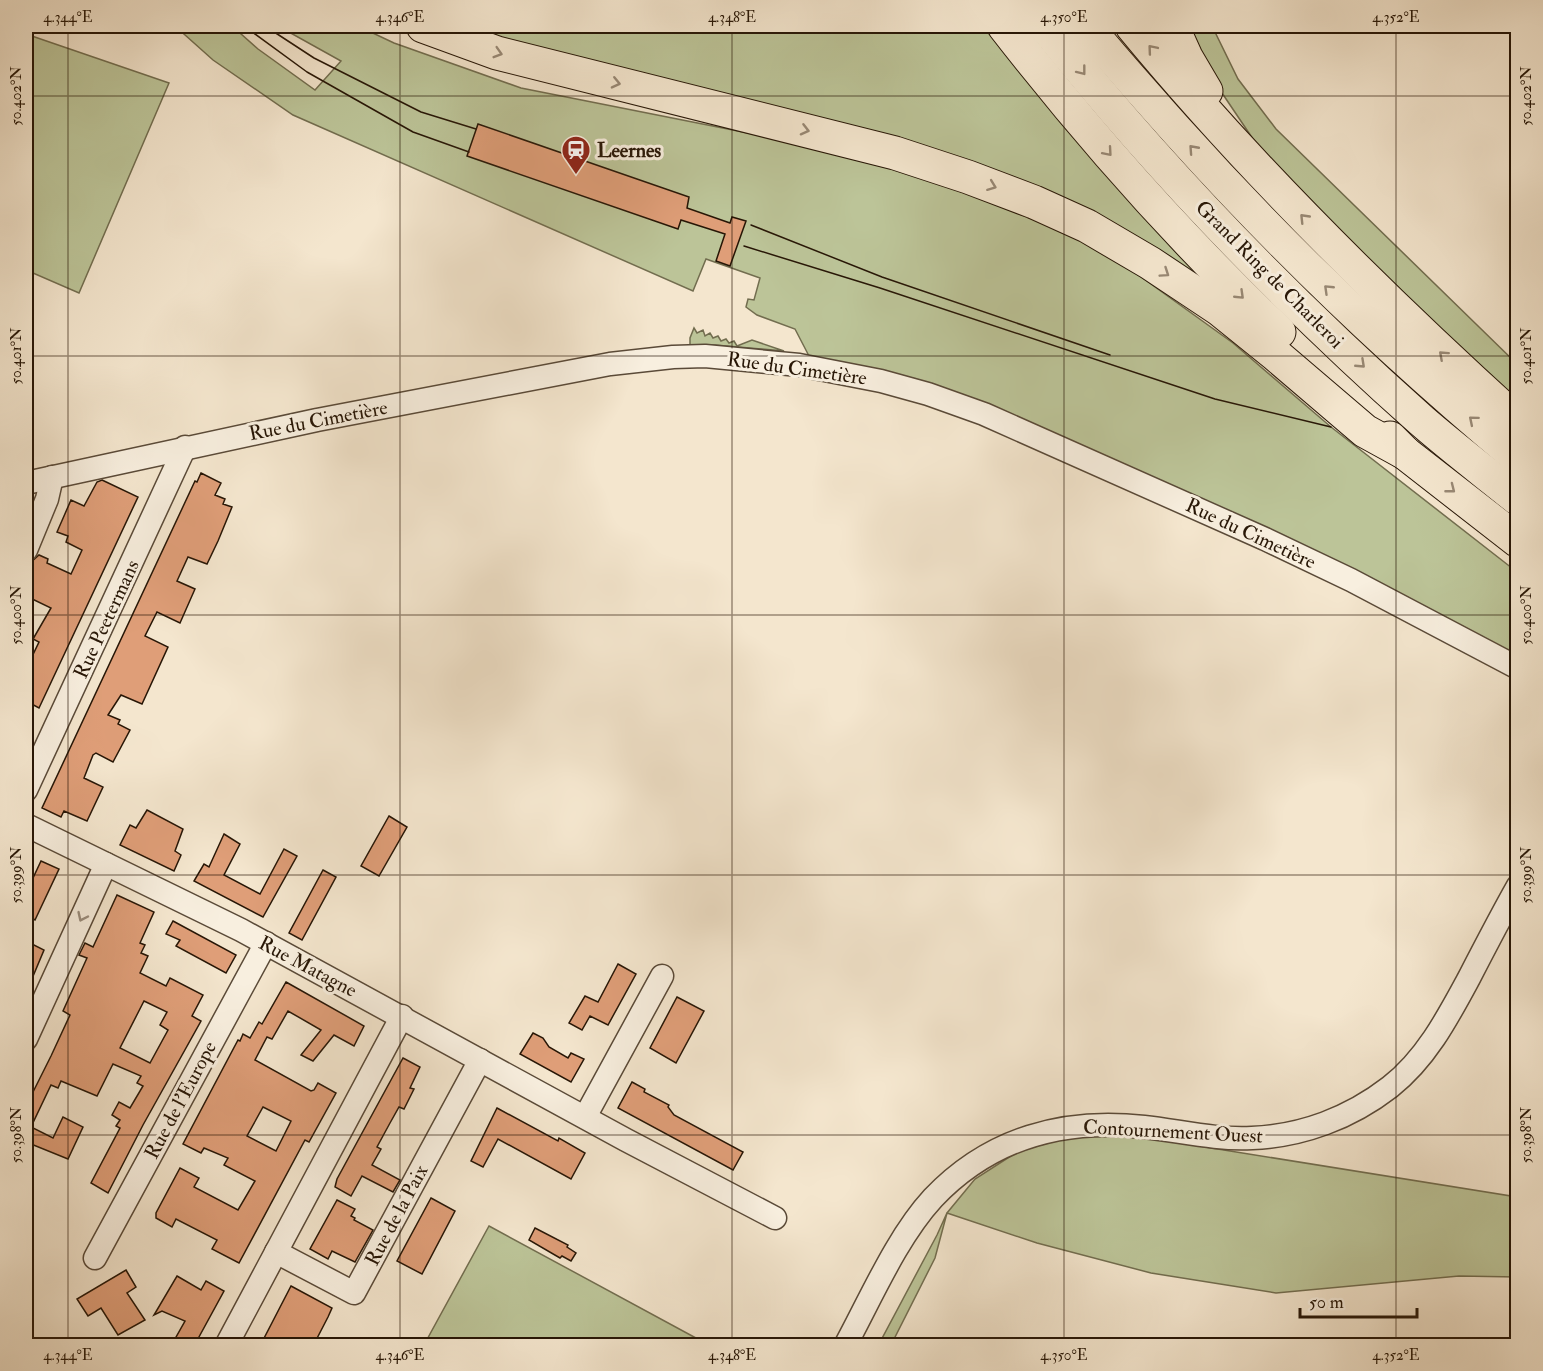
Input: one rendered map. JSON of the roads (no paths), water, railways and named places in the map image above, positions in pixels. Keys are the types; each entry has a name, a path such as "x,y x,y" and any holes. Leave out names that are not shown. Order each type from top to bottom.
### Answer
{"highway":[{"path":"423,26 497,53 895,153 1034,202 1096,231 1150,263 1209,303 1276,355 1365,431 1405,453"},
{"path":"1004,26 1058,95 1223,279 1405,453 1518,541"},
{"name":"Grand Ring de Charleroi","path":"1046,26 1090,81 1188,192 1306,314 1423,421 1518,499"},
{"name":"Grand Ring de Charleroi","path":"1086,26 1216,174 1326,288 1441,393 1518,458"},
{"path":"1132,26 1170,72 1300,214 1423,336 1518,422"},
{"path":"1172,26 1186,57 1233,140"}],"street":[{"name":"Rue du Cimetière","path":"26,483 185,447 363,411 645,359 705,356 744,358 832,370 928,394 984,414 1084,457 1351,580 1518,668"},
{"name":"Rue Peetermans","path":"26,790 185,447"},
{"path":"26,550 47,499 52,477"},
{"name":"Rue Matagne","path":"26,829 106,864 266,943 775,1218"},
{"path":"26,1039 106,864"},
{"name":"Contournement Ouest","path":"845,1346 914,1222 933,1198 954,1178 1005,1146 1030,1136 1078,1125 1109,1124 1144,1127 1221,1138 1287,1135 1312,1129 1362,1107 1392,1086 1432,1042 1518,886"},
{"name":"Rue de l'Europe","path":"95,1257 266,943"},
{"path":"585,1117 662,976"},
{"path":"226,1346 402,1016"},
{"name":"Rue de la Paix","path":"276,1252 354,1293 480,1060"}],"tram line":[{"path":"244,26 307,72 413,132 469,152"},
{"path":"265,26 314,58 421,112 476,129"},
{"path":"751,225 882,277 1110,355"},
{"path":"744,246 880,288 1215,399 1331,427"}],"place":[{"name":"Leernes","path":"576,176"}]}
